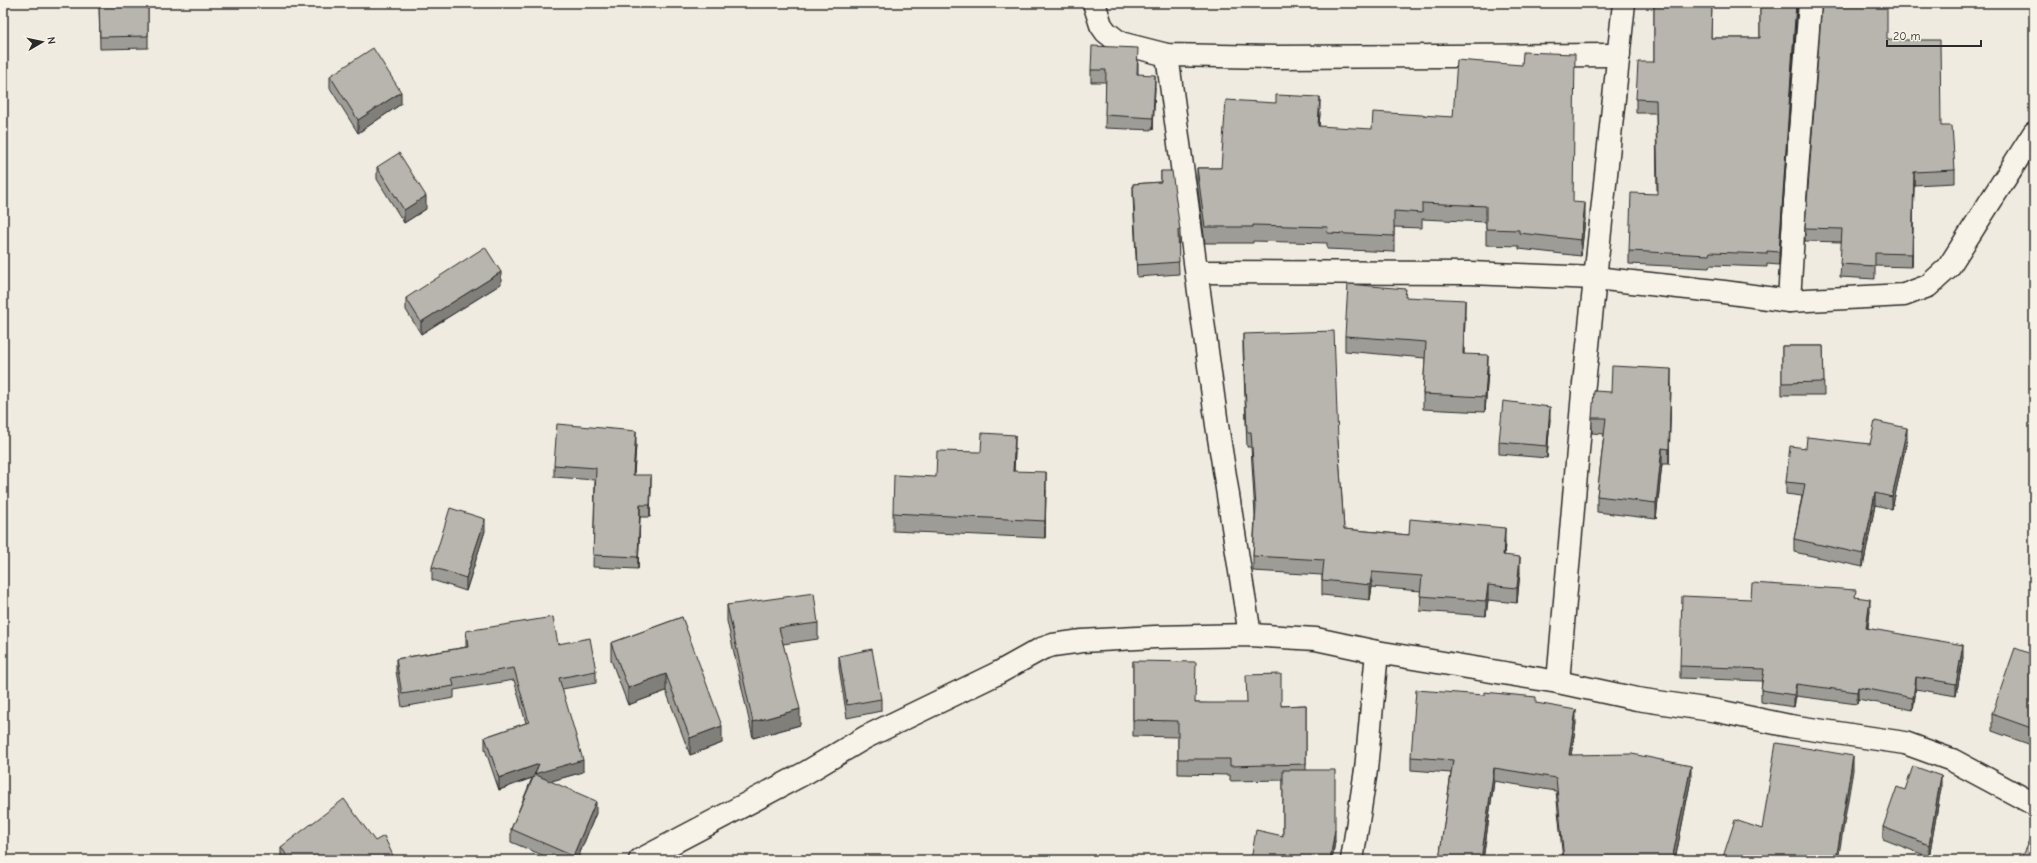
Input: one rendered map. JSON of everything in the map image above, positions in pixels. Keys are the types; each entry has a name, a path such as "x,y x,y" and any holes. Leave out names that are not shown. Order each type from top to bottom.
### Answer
{"street":[{"path":"1094,3 1101,25 1106,32 1120,43 1167,54 1296,57 1619,55"},
{"path":"1558,682 1583,393 1624,3"},
{"path":"1790,301 1796,183 1810,3"},
{"path":"1167,54 1217,425 1250,634"},
{"path":"1196,272 1470,273 1595,278 1724,292 1790,301 1904,295 1928,286 1948,268 2034,133"},
{"path":"640,860 806,772 866,737 998,673 1041,649 1053,645 1082,640 1250,634 1316,639 1377,652 1558,682 1637,699 1718,711 1790,726 1905,743 1952,760 2034,804"},
{"path":"1352,860 1366,770 1377,652"}],"building":[{"path":"99,3 148,3 148,36 100,37"},
{"path":"1654,3 1712,3 1711,38 1760,38 1760,3 1796,3 1779,252 1767,251 1767,254 1710,252 1709,255 1629,251 1631,193 1658,194 1656,100 1636,99 1638,62 1654,62"},
{"path":"1822,3 1887,3 1887,40 1940,40 1941,126 1952,126 1955,170 1914,172 1912,254 1875,253 1875,266 1840,264 1842,229 1805,228"},
{"path":"1092,46 1138,48 1137,74 1155,75 1153,118 1105,115 1106,70 1091,70"},
{"path":"373,48 401,92 358,120 330,76"},
{"path":"1523,52 1575,54 1573,202 1585,203 1581,240 1519,233 1519,230 1486,229 1486,206 1422,203 1422,213 1394,211 1394,236 1327,233 1328,227 1253,225 1253,227 1205,227 1197,168 1221,168 1226,100 1276,103 1276,95 1320,97 1318,126 1372,129 1373,112 1453,117 1457,60 1522,65"},
{"path":"399,153 426,196 404,210 377,167"},
{"path":"1161,171 1172,171 1180,230 1178,230 1179,262 1137,265 1133,184 1161,182"},
{"path":"485,247 501,272 421,322 406,298"},
{"path":"1348,284 1406,289 1405,297 1465,300 1463,354 1488,355 1485,397 1423,394 1426,342 1345,336"},
{"path":"1334,331 1338,440 1344,529 1409,535 1410,519 1505,528 1503,555 1520,557 1517,588 1488,585 1486,601 1420,596 1422,576 1372,572 1370,585 1322,580 1324,560 1253,556 1256,507 1251,432 1247,432 1243,334"},
{"path":"1782,346 1823,346 1824,382 1782,383"},
{"path":"1612,366 1671,369 1669,449 1662,448 1656,503 1597,496 1606,418 1592,418 1594,391 1611,392"},
{"path":"1503,401 1550,407 1547,446 1499,442"},
{"path":"1875,421 1907,428 1892,497 1875,493 1863,554 1794,539 1805,484 1786,482 1790,446 1806,448 1807,437 1870,444"},
{"path":"557,424 636,431 633,475 651,475 650,505 640,505 638,557 593,555 596,468 554,465"},
{"path":"982,433 1015,435 1013,471 1046,472 1045,521 893,513 894,475 936,477 937,451 981,452"},
{"path":"450,508 485,519 466,578 432,567"},
{"path":"1752,583 1856,590 1855,597 1870,599 1866,628 1963,645 1956,684 1916,677 1913,698 1858,687 1857,692 1796,684 1794,695 1761,690 1764,669 1680,666 1682,596 1751,599"},
{"path":"814,593 818,623 779,628 800,709 753,722 727,605"},
{"path":"553,617 558,644 590,638 596,671 559,678 583,760 535,774 539,764 499,778 485,737 529,722 514,668 452,678 454,686 402,694 396,659 468,647 466,631"},
{"path":"682,617 722,726 690,738 666,674 628,688 611,643"},
{"path":"2015,648 2034,655 2034,729 1992,714"},
{"path":"872,649 881,699 847,705 839,656"},
{"path":"1133,661 1196,662 1195,703 1247,703 1246,675 1281,674 1281,706 1306,705 1306,764 1230,766 1230,759 1178,759 1178,721 1133,720"},
{"path":"1416,690 1484,695 1484,692 1536,697 1536,703 1576,710 1569,755 1632,754 1691,766 1672,860 1564,860 1556,778 1494,768 1481,860 1439,860 1453,760 1411,757"},
{"path":"1776,743 1853,756 1836,860 1722,860 1735,820 1762,829"},
{"path":"1913,766 1941,776 1929,845 1883,827 1897,787 1905,790"},
{"path":"1283,770 1335,770 1335,829 1330,860 1251,860 1256,830 1283,836"},
{"path":"535,774 596,801 573,856 511,829"},
{"path":"344,799 375,841 384,836 395,860 290,860 281,847"},
{"path":"2032,834 2034,836 2034,860 2020,860"}]}
